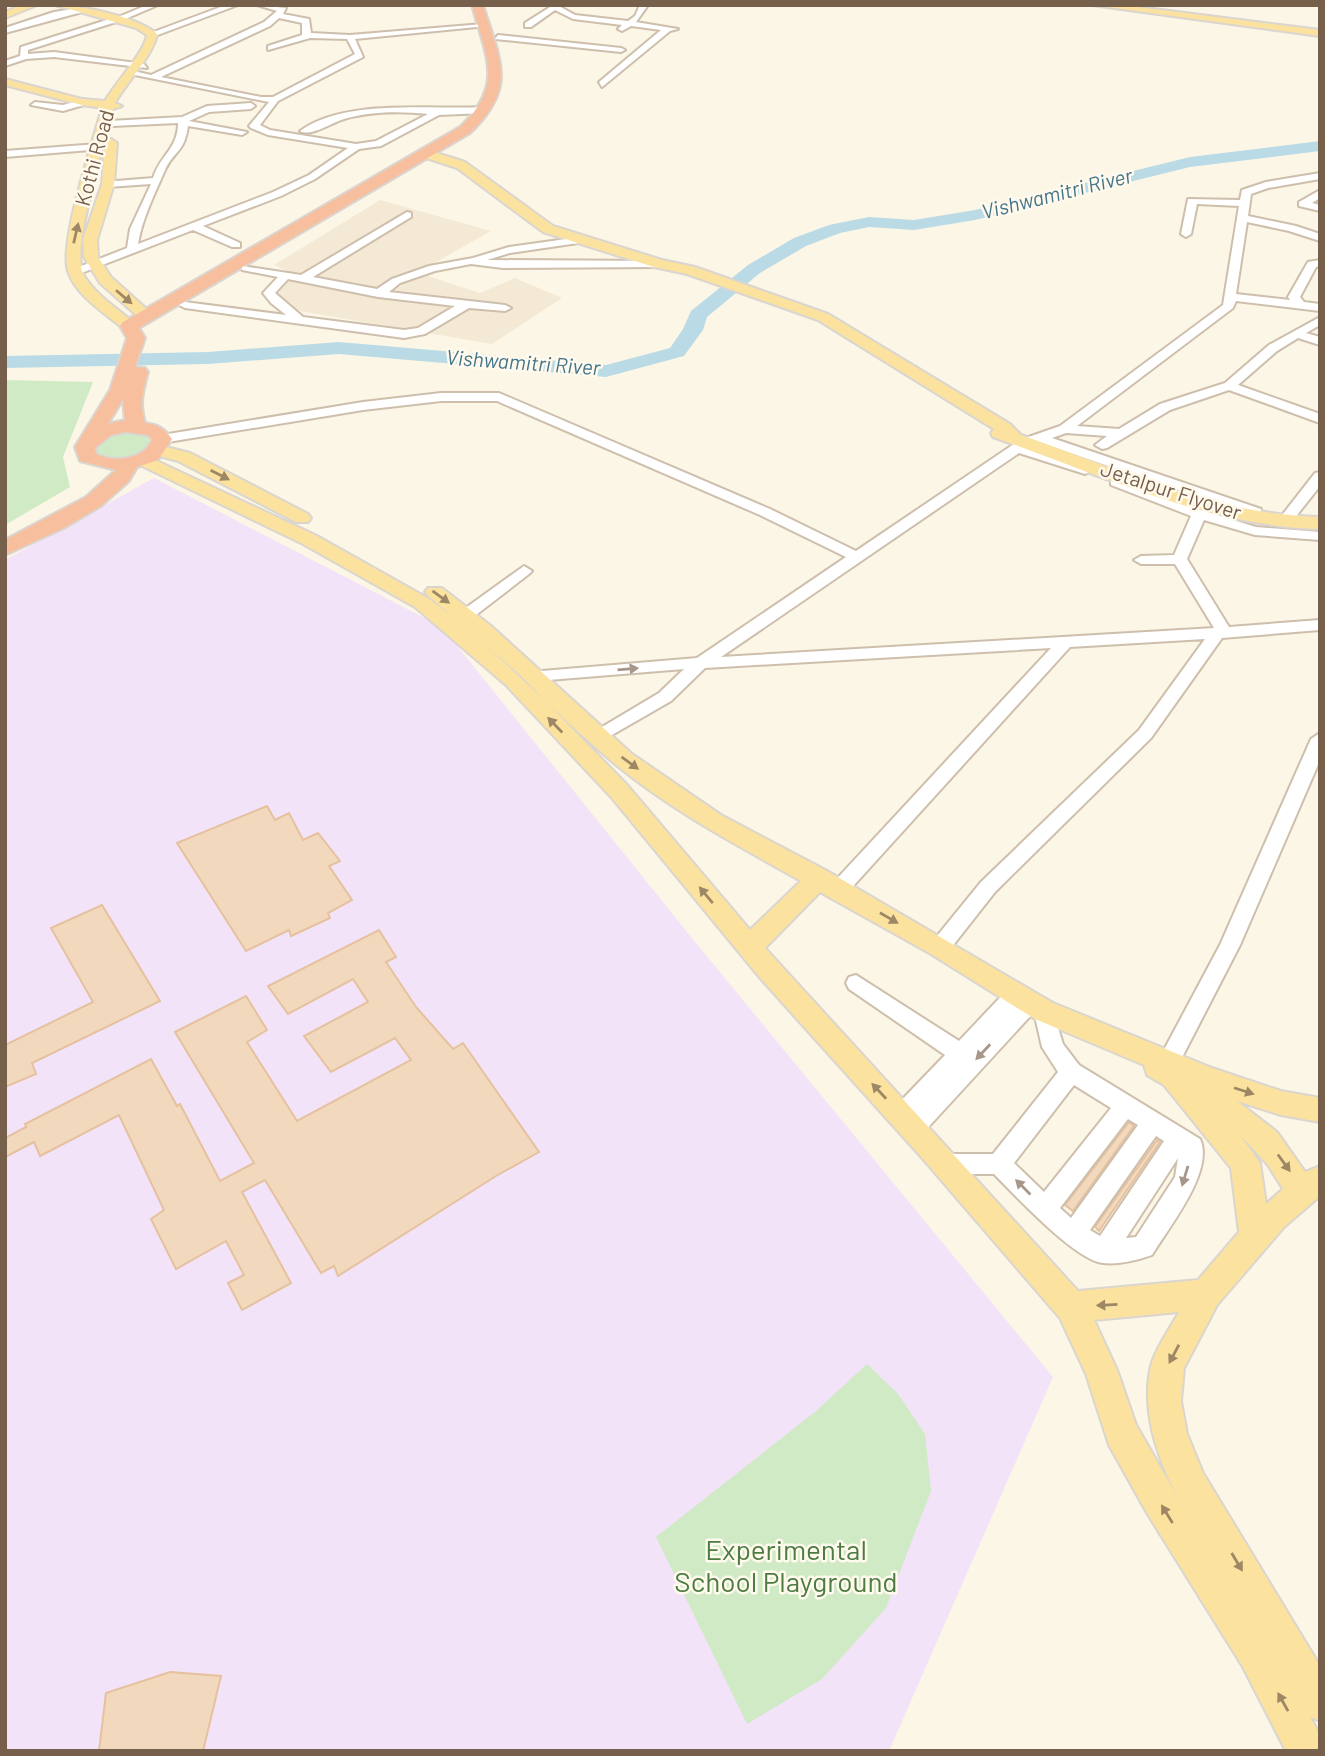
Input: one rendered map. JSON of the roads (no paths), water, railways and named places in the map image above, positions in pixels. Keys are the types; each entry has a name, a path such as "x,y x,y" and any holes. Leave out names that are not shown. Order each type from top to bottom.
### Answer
{"highway":[{"path":"144,329 465,130 491,103 496,78 478,5"},
{"path":"5,532 88,488 95,478 91,451 126,389 144,329 434,151 486,123 508,90 489,5"},
{"path":"126,389 137,426"},
{"path":"5,549 106,493 148,453 154,430 137,426 104,432 91,451"},
{"path":"91,451 104,464 148,453"}],"main road":[{"path":"5,13 23,5"},
{"path":"5,13 32,5"},
{"path":"60,5 156,32"},
{"path":"1097,5 1320,31"},
{"path":"1129,5 1320,31"},
{"name":"Kothi Road","path":"95,264 91,257 90,240 108,184 105,144 114,103 137,70 156,32"},
{"path":"6,83 84,102 114,103"},
{"path":"65,97 114,103"},
{"name":"Kothi Road","path":"75,272 73,244 112,123 114,103"},
{"path":"434,151 461,165 537,224 582,240 685,269"},
{"path":"434,151 464,156 548,218 668,260 685,269"},
{"path":"95,264 144,329"},
{"name":"Jetalpur Flyover","path":"685,269 793,307 802,321 993,432 1217,510 1282,522 1320,521"},
{"path":"75,272 89,292 144,329"},
{"path":"148,453 184,457 281,506 403,573 466,615 624,759 713,821 940,947 1030,1002 1171,1070 1236,1113 1267,1139 1289,1168 1310,1185 1255,1237 1206,1294 1168,1365 1164,1401 1170,1434 1190,1485 1320,1702"},
{"path":"148,453 344,557 422,603 513,680 620,792 770,972 946,1164 1071,1307 1101,1370 1121,1433 1159,1500 1256,1654 1307,1751"},
{"path":"750,947 774,920 829,884"},
{"path":"1171,1070 1280,1104 1315,1110"},
{"path":"1171,1070 1245,1163 1255,1237"},
{"path":"1071,1307 1206,1294"}],"street":[{"path":"24,57 24,49 42,41 154,5"},
{"path":"156,32 234,5"},
{"path":"152,78 267,24 283,10 261,5"},
{"path":"617,32 638,17 644,5"},
{"path":"528,25 552,6 573,17 671,29 602,84"},
{"path":"5,31 77,8"},
{"path":"277,15 306,21 306,35 310,35"},
{"path":"271,48 310,35 351,37 483,26"},
{"path":"351,37 360,55 273,103 254,126 268,132 356,147 378,144 437,112"},
{"path":"498,37 621,50"},
{"path":"595,47 606,39"},
{"path":"5,64 24,57 52,53 137,70 152,78 273,103"},
{"path":"36,105 64,108 84,102"},
{"path":"183,121 207,109 273,103"},
{"path":"305,131 329,121 379,109 437,112 485,110"},
{"path":"132,248 135,229 161,168 181,143 183,121"},
{"path":"112,123 183,121 242,132"},
{"path":"5,152 105,144"},
{"path":"75,272 277,194 312,177 354,151 356,147"},
{"path":"598,737 664,697 701,663 1025,442 1065,429 1229,306 1246,192 1266,185 1320,176"},
{"path":"1295,180 1320,192 1303,204 1320,208"},
{"path":"108,184 157,181"},
{"path":"1186,234 1192,201 1243,209 1320,228"},
{"path":"1243,209 1320,239"},
{"path":"302,279 407,215"},
{"path":"193,226 236,245"},
{"path":"378,294 396,281 433,268 509,250 582,240"},
{"path":"1300,305 1294,298 1316,263 1320,251"},
{"path":"471,261 503,265 662,264"},
{"path":"246,268 378,294 505,308"},
{"path":"285,276 270,293 271,298 301,321"},
{"path":"1231,297 1320,309"},
{"path":"185,305 412,334 467,304"},
{"path":"1102,445 1165,407 1228,386 1273,348 1320,320"},
{"path":"1296,334 1320,341"},
{"path":"1228,386 1320,419"},
{"path":"148,453 363,406 441,397 499,397 765,512 855,556"},
{"path":"1065,429 1119,433"},
{"path":"1025,442 1199,514 1255,531 1320,536"},
{"path":"1025,442 1232,506 1259,513 1320,521"},
{"path":"1288,517 1320,476"},
{"path":"1180,559 1199,514"},
{"path":"1140,560 1180,559"},
{"path":"1180,559 1221,633"},
{"path":"466,615 524,571"},
{"path":"536,676 701,663 1320,625"},
{"path":"940,947 988,887 1145,734 1221,633"},
{"path":"829,884 1068,640"},
{"path":"1171,1070 1230,945 1320,739"},
{"path":"856,983 960,1053"},
{"path":"908,1122 1030,1002"},
{"path":"908,1122 960,1053 1030,1002"},
{"path":"946,1164 999,1164 1073,1234 1104,1252 1179,1138 1071,1072 1053,1047 1030,1002"},
{"path":"999,1164 1071,1072"},
{"path":"1045,1209 1126,1105"},
{"path":"1073,1234 1153,1122"}],"waterway":[{"name":"Vishwamitri River","path":"5,362 208,358 339,348 606,371 677,352 693,330 698,315 754,269 800,242 835,229 869,222 914,225 975,215 1190,162 1320,146"}],"park label":[{"name":"Experimental School Playground","path":"786,1566"}]}
